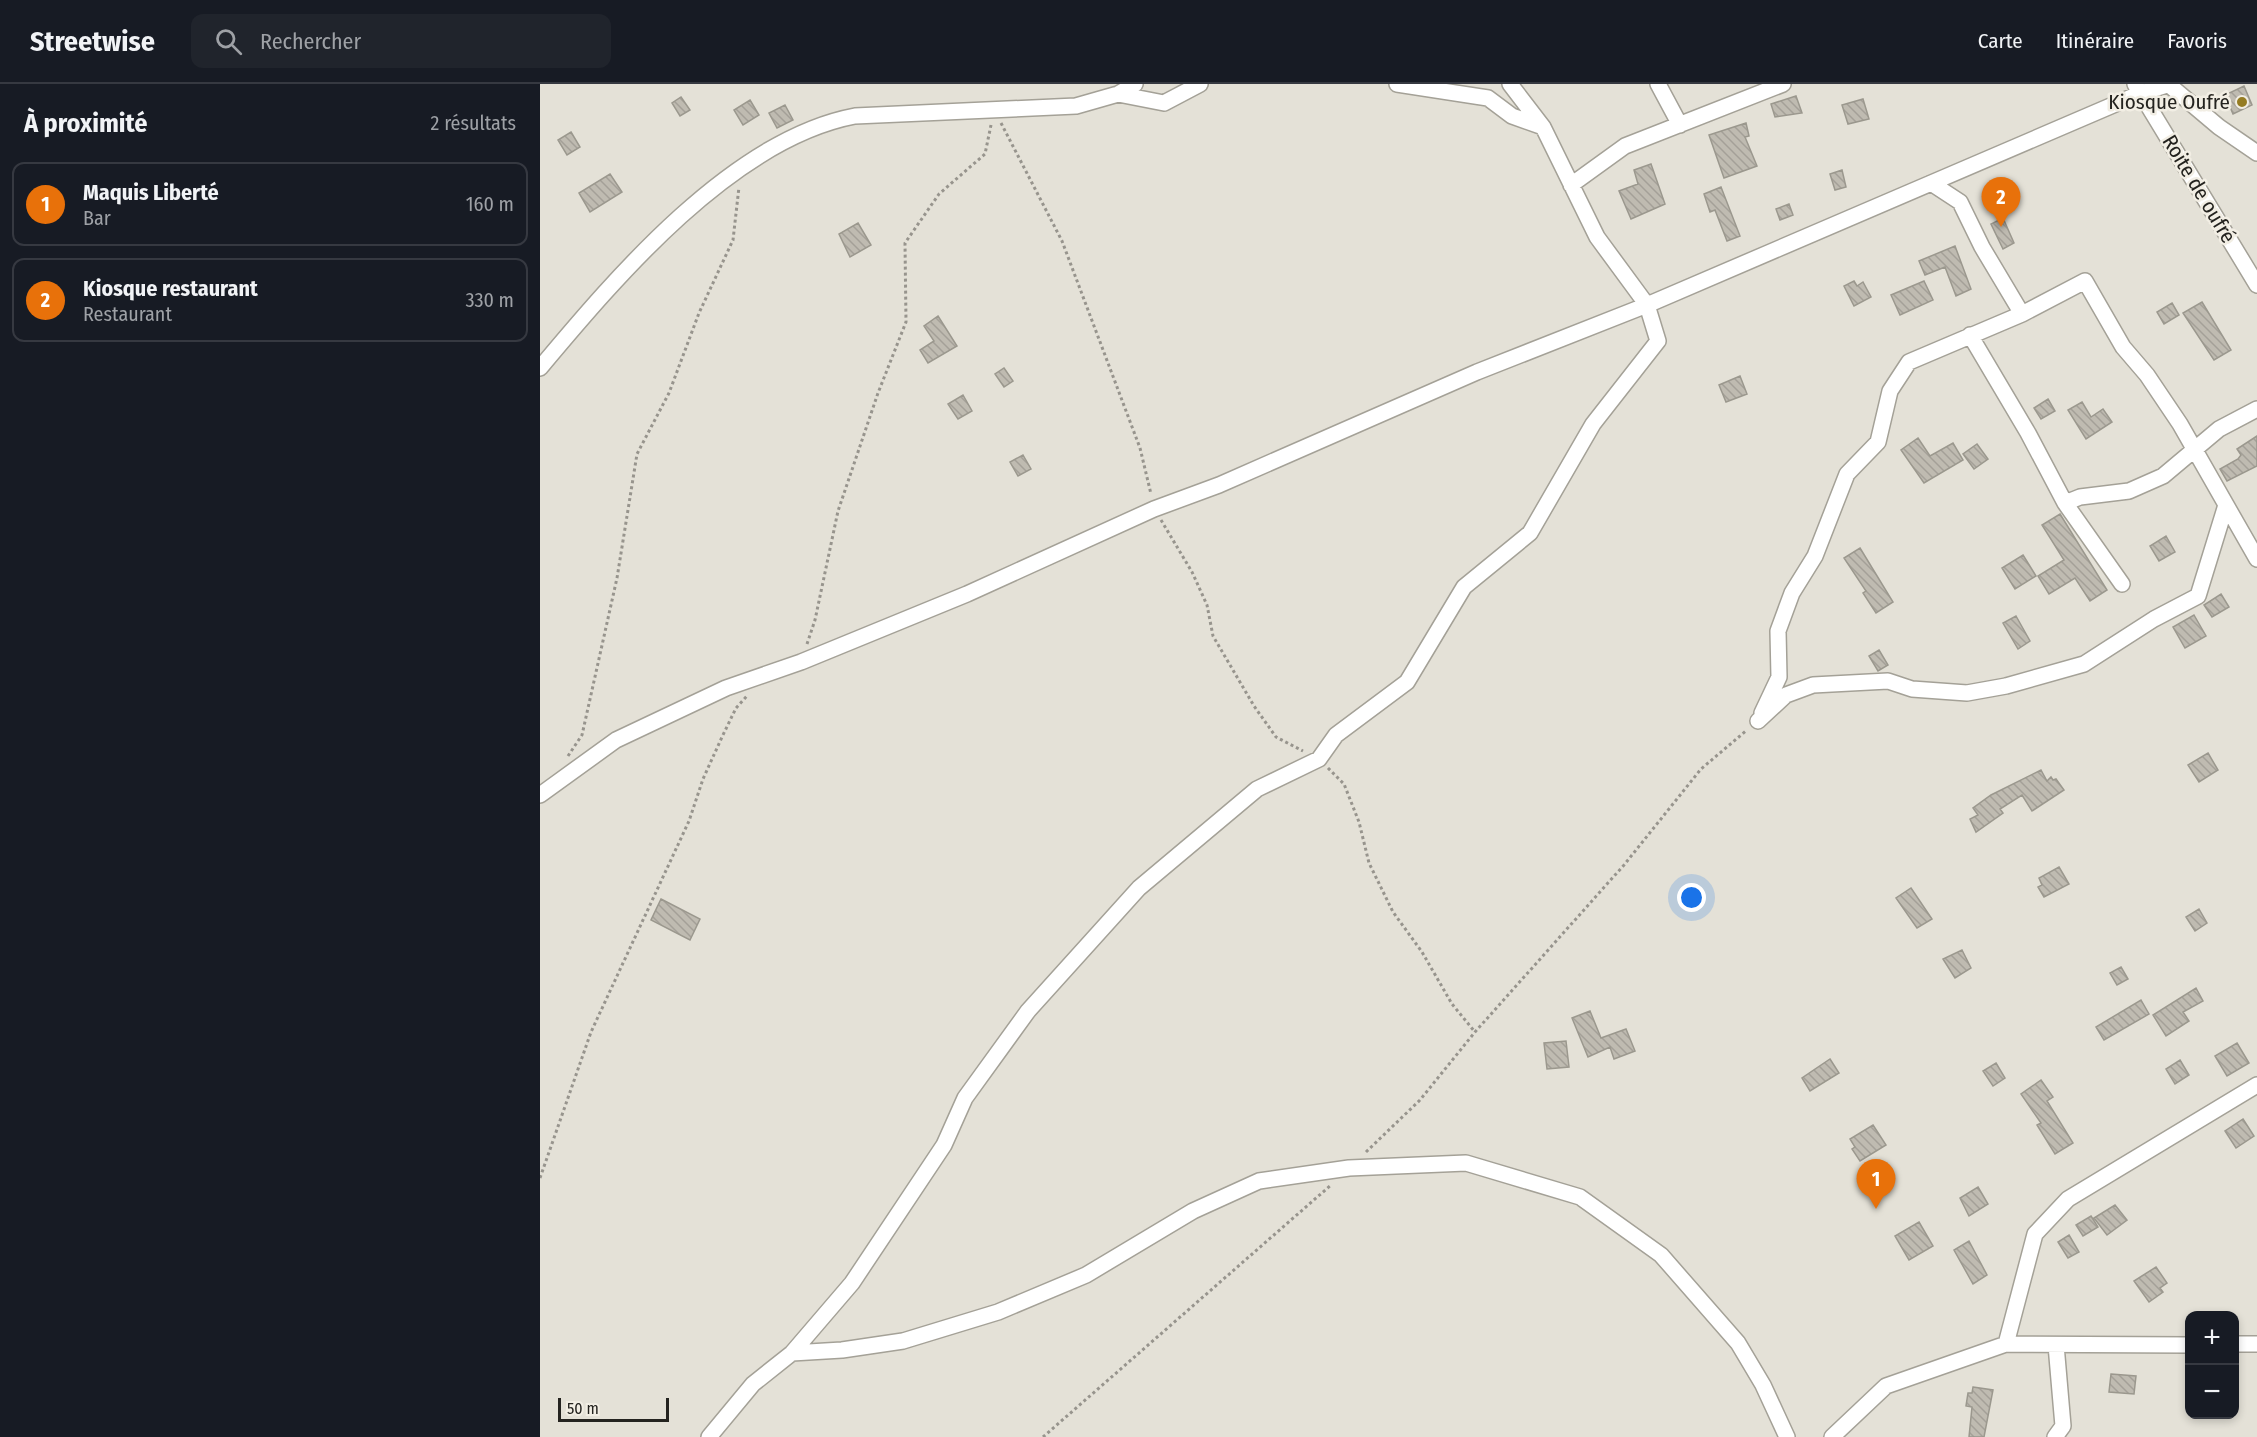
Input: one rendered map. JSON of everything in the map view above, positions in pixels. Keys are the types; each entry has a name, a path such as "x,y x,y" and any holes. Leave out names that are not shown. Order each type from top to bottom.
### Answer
{"street":[{"path":"540,368 579,321 675,222 741,167 788,138 830,121 855,116 1076,106 1119,94 1135,84"},
{"path":"1119,94 1164,103 1200,84"},
{"path":"1397,84 1488,98 1512,116 1543,127"},
{"path":"709,1437 753,1384 792,1353 852,1283 944,1145 965,1098 1028,1011 1139,888 1257,789 1319,759 1336,735 1407,682 1464,587 1530,533 1593,424 1658,341 1647,305 1597,237 1543,127 1510,84"},
{"path":"1658,84 1680,124"},
{"path":"1571,185 1625,146 1783,84"},
{"path":"540,795 616,740 726,688 801,662 967,594 1154,509 1219,485 1477,372 1647,305 1931,183 2138,89 2169,84 2219,127 2257,153"},
{"name":"Roite de oufré","path":"2138,89 2257,285"},
{"path":"1931,183 1960,202 1982,247 2022,314"},
{"path":"1758,721 1779,677 1778,631 1792,593 1815,556 1847,474 1878,442 1890,391 1909,362 2022,314 2085,281 2123,347 2147,375 2180,424 2257,559"},
{"path":"1970,335 2028,433 2066,504 2122,584"},
{"path":"2066,504 2080,497 2129,490 2155,480 2163,476 2219,429 2257,410"},
{"path":"1758,721 1786,695 1813,685 1887,681 1912,688 1967,693 2006,687 2084,664 2154,619 2198,596 2226,505"},
{"path":"2006,1344 2035,1234 2068,1199 2257,1085"},
{"path":"792,1353 842,1350 903,1341 998,1312 1086,1275 1193,1211 1259,1180 1349,1168 1466,1163 1580,1197 1661,1255 1738,1343 1763,1385 1787,1437"},
{"path":"1832,1437 1886,1386 2006,1344 2185,1345"},
{"path":"2239,1344 2257,1344"},
{"path":"2055,1437 2063,1426 2056,1345"}],"path":[{"path":"994,110 1062,241 1140,448 1154,509"},
{"path":"801,662 815,620 838,511 878,393 906,322 905,243 939,194 985,154 994,110"},
{"path":"563,764 582,735 617,578 638,454 669,393 699,313 733,240 741,167"},
{"path":"540,1178 591,1032 689,821 703,779 736,708 766,674"},
{"path":"1043,1437 1186,1309 1307,1208 1420,1100 1476,1032 1624,865 1701,769 1758,721"}],"building":[{"path":"2244,86 2252,105 2233,114 2225,95"},
{"path":"1796,96 1802,113 1775,117 1771,104"},
{"path":"681,97 690,110 680,116 672,103"},
{"path":"1863,99 1869,119 1848,124 1842,105"},
{"path":"750,100 759,115 743,125 734,110"},
{"path":"785,105 793,120 777,128 769,113"},
{"path":"1746,123 1749,136 1745,137 1757,166 1724,178 1709,135"},
{"path":"571,132 580,147 567,155 558,140"},
{"path":"1651,164 1665,204 1631,219 1619,191 1638,184 1634,170"},
{"path":"1842,170 1846,187 1835,190 1830,174"},
{"path":"610,174 622,192 590,212 579,193"},
{"path":"1721,187 1740,236 1727,241 1715,210 1710,212 1704,194"},
{"path":"1789,204 1793,215 1780,220 1776,209"},
{"path":"2003,218 2014,243 2003,249 1991,224"},
{"path":"858,223 871,245 850,257 839,234"},
{"path":"1955,246 1971,289 1956,296 1945,267 1925,275 1919,261"},
{"path":"1854,281 1857,286 1863,282 1871,297 1854,306 1844,286"},
{"path":"1924,281 1933,300 1900,315 1891,295"},
{"path":"2202,302 2231,350 2214,360 2183,313"},
{"path":"2172,303 2179,315 2164,324 2157,312"},
{"path":"938,316 957,346 928,363 920,350 934,341 924,326"},
{"path":"1004,368 1013,381 1004,387 995,374"},
{"path":"1740,376 1747,394 1726,402 1719,385"},
{"path":"963,395 972,411 958,419 948,404"},
{"path":"2048,399 2055,411 2041,419 2034,408"},
{"path":"2082,402 2091,417 2103,409 2112,422 2086,439 2068,410"},
{"path":"2257,436 2257,466 2227,481 2220,469 2238,459 2241,455 2237,449"},
{"path":"1918,438 1930,456 1953,443 1963,460 1924,483 1901,450"},
{"path":"1977,444 1988,459 1974,469 1963,454"},
{"path":"1023,455 1031,469 1018,476 1010,462"},
{"path":"2060,514 2107,590 2090,601 2075,578 2049,594 2038,576 2064,560 2042,525"},
{"path":"2166,536 2175,552 2159,561 2150,546"},
{"path":"1860,548 1893,602 1876,613 1863,593 1866,591 1844,558"},
{"path":"2023,555 2036,576 2015,589 2002,568"},
{"path":"2221,594 2229,607 2212,617 2204,605"},
{"path":"2194,615 2206,636 2185,648 2173,627"},
{"path":"2016,616 2030,641 2018,649 2003,623"},
{"path":"1879,650 1888,665 1878,671 1869,656"},
{"path":"2208,753 2218,770 2199,782 2188,765"},
{"path":"2041,770 2047,781 2051,777 2053,780 2056,779 2064,790 2032,811 2022,795 2000,809 2003,813 1976,832 1970,819 1978,815 1973,808 1991,795"},
{"path":"2059,867 2069,884 2044,897 2038,887 2042,885 2039,878"},
{"path":"1911,888 1932,919 1917,928 1896,898"},
{"path":"661,899 700,919 690,940 651,920"},
{"path":"2199,909 2207,923 2195,931 2186,917"},
{"path":"1962,950 1971,968 1955,978 1943,959"},
{"path":"2121,967 2128,979 2117,985 2110,973"},
{"path":"2196,988 2203,1001 2183,1012 2189,1021 2166,1036 2153,1015"},
{"path":"2141,1000 2149,1014 2104,1040 2096,1027"},
{"path":"1590,1011 1601,1038 1626,1029 1635,1051 1614,1059 1610,1047 1588,1057 1572,1018"},
{"path":"1566,1041 1569,1067 1547,1069 1544,1043"},
{"path":"2237,1043 2249,1063 2227,1076 2215,1056"},
{"path":"1830,1059 1839,1073 1810,1091 1802,1078"},
{"path":"2180,1060 2189,1075 2175,1084 2166,1069"},
{"path":"1996,1063 2005,1078 1993,1086 1983,1071"},
{"path":"2041,1080 2053,1097 2047,1101 2073,1143 2055,1154 2037,1125 2041,1123 2021,1094"},
{"path":"2243,1119 2254,1136 2236,1148 2225,1131"},
{"path":"1873,1125 1886,1145 1860,1161 1852,1149 1855,1147 1850,1139"},
{"path":"1978,1187 1988,1204 1969,1216 1960,1198"},
{"path":"2115,1205 2127,1220 2107,1235 2094,1218"},
{"path":"2091,1216 2098,1227 2083,1236 2076,1225"},
{"path":"1919,1222 1933,1246 1909,1260 1895,1236"},
{"path":"2069,1235 2079,1252 2068,1258 2058,1242"},
{"path":"1969,1241 1987,1275 1973,1284 1954,1250"},
{"path":"2156,1267 2167,1283 2160,1288 2163,1292 2149,1302 2134,1281"},
{"path":"2111,1374 2136,1376 2134,1394 2109,1392"},
{"path":"1973,1387 1993,1390 1984,1437 1969,1437 1972,1407 1966,1406 1968,1393 1972,1393"}],"place":[{"name":"Kiosque Oufré","path":"2242,102"},
{"name":"Kiosque restaurant","path":"2001,227"},
{"name":"Maquis Liberté","path":"1876,1209"}]}
